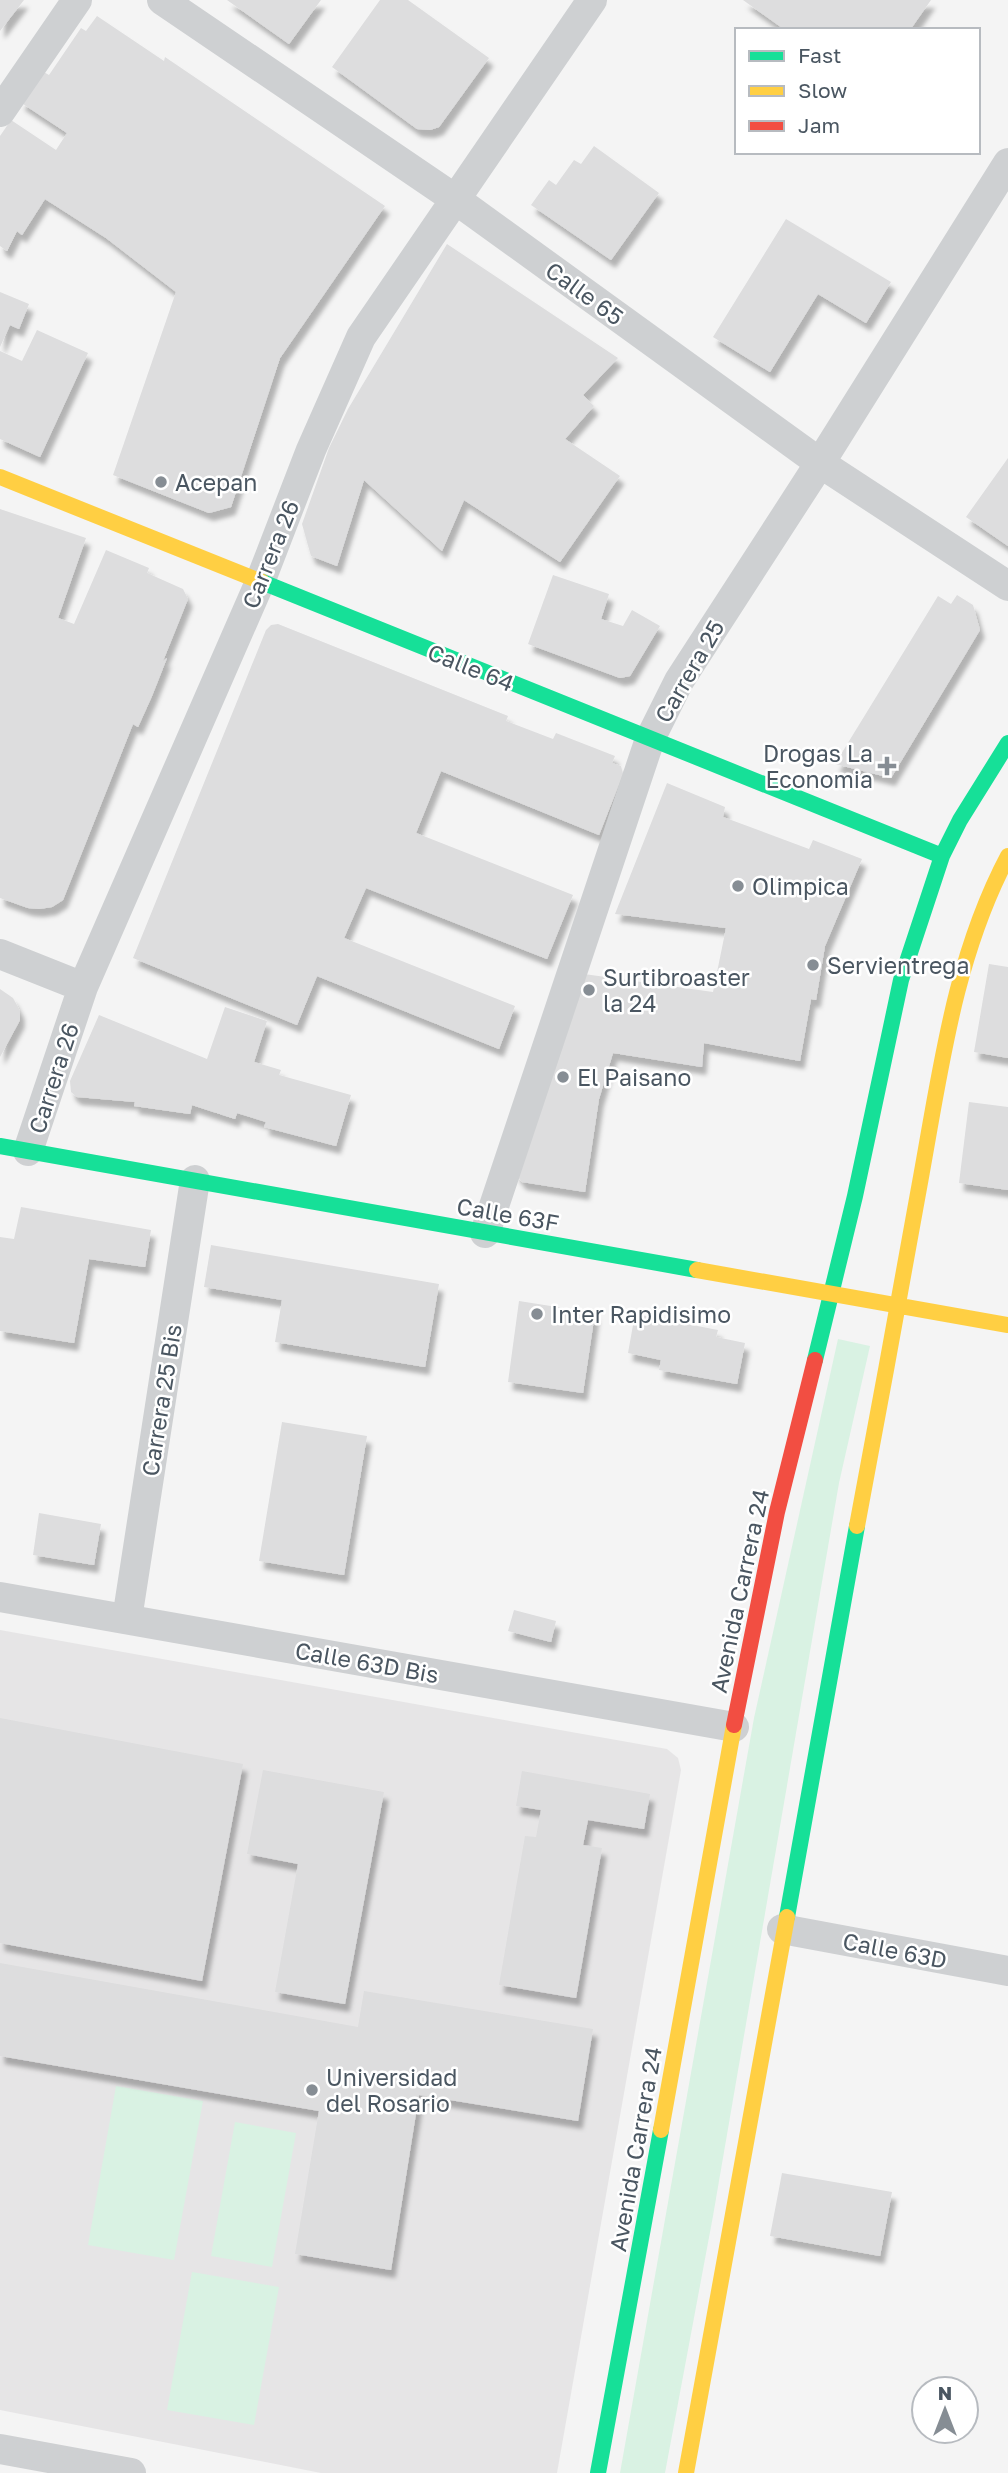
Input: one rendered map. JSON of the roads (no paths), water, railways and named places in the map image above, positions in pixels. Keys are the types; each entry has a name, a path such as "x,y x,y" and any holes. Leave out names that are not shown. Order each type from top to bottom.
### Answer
{"main road":[{"name":"Calle 64","path":"0,477 942,856"},
{"name":"Avenida Carrera 24","path":"598,2473 734,1727 777,1512 855,1196 901,980 942,856 960,820 1008,743"},
{"path":"686,2473 782,1929 949,1021 975,928 1004,874"},
{"name":"Calle 63F","path":"14,1148 1008,1325"}],"street":[{"path":"0,112 77,0"},
{"name":"Calle 65","path":"162,0 455,200 820,463 1008,586"},
{"name":"Carrera 26","path":"14,1148 260,582 311,450 361,337 592,0"},
{"name":"Carrera 25","path":"485,1233 650,739 679,681 820,463 1008,163"},
{"path":"0,954 83,987"},
{"name":"Carrera 25 Bis","path":"127,1619 195,1180"},
{"name":"Calle 63D Bis","path":"0,1597 734,1727"},
{"name":"Calle 63D","path":"782,1929 1008,1971"},
{"path":"0,2449 131,2473"}],"place":[{"name":"Acepan","path":"161,482"},
{"name":"Drogas La Economia","path":"887,766"},
{"name":"Olimpica","path":"738,886"},
{"name":"Servientrega","path":"813,965"},
{"name":"Surtibroaster la 24","path":"589,990"},
{"name":"El Paisano","path":"563,1077"},
{"name":"Inter Rapidisimo","path":"537,1314"},
{"name":"Universidad del Rosario","path":"312,2090"}]}
